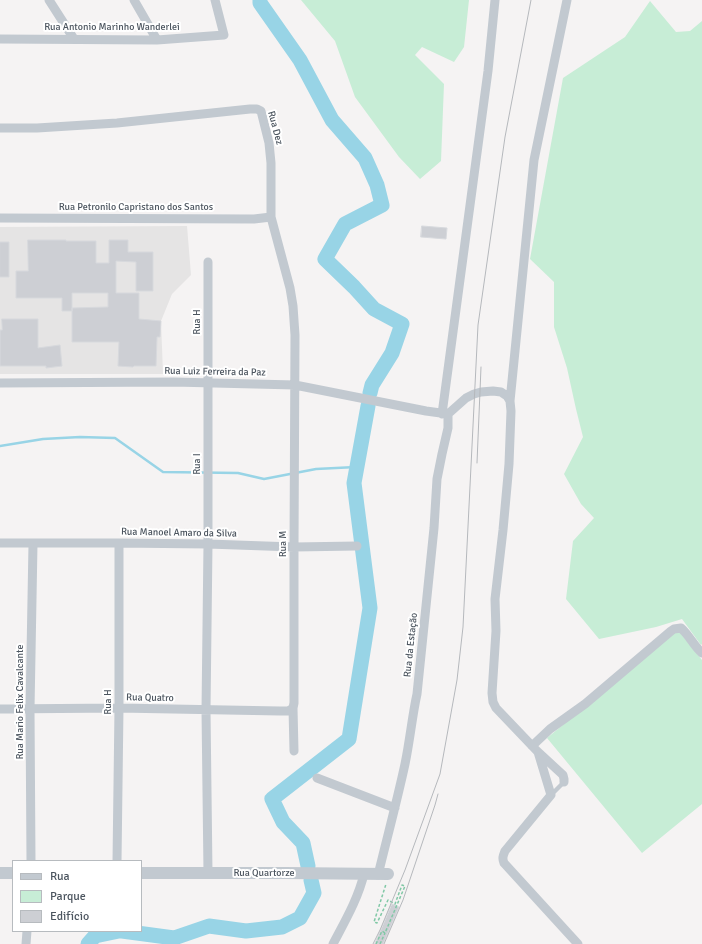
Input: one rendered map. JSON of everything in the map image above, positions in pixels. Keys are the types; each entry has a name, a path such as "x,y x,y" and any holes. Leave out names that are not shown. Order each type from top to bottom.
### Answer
{"street":[{"path":"49,0 74,39"},
{"path":"134,0 156,40"},
{"name":"Rua Antonio Marinho Wanderlei","path":"0,39 156,40 224,35 215,0"},
{"name":"Rua da Estação","path":"382,875 417,694 434,528 437,479 448,428 445,414 488,71 495,0"},
{"path":"564,782 563,775 496,708 493,702 492,693 496,631 495,599 509,464 512,411 510,401 534,160 567,0"},
{"name":"Rua Dez","path":"0,128 37,128 117,123 250,109 257,109 261,111 269,143 271,163 271,217 286,271 293,306 295,335 295,385"},
{"name":"Rua Petronilo Capristano dos Santos","path":"0,218 254,219 271,217"},
{"name":"Rua H","path":"207,383 208,262"},
{"name":"Rua Luiz Ferreira da Paz","path":"0,383 174,382 295,385 445,414"},
{"name":"Rua I","path":"207,383 208,544 206,710 208,873"},
{"name":"Rua M","path":"294,751 295,385"},
{"path":"445,414 466,398 481,392 501,392 507,396 510,401"},
{"name":"Rua Manoel Amaro da Silva","path":"0,543 208,544 294,547 357,546"},
{"name":"Rua H","path":"117,860 119,543"},
{"name":"Rua Mario Felix Cavalcante","path":"31,860 30,709 33,544"},
{"path":"535,748 550,729 585,704 674,629 680,628 689,637 696,648 702,653"},
{"name":"Rua Quatro","path":"0,709 119,708 280,711 288,710 294,705"},
{"path":"535,748 551,795 505,850 502,856 504,863 578,944"},
{"path":"317,778 395,808"},
{"path":"0,873 12,873"},
{"name":"Rua Quartorze","path":"142,873 382,875"},
{"path":"333,944 354,905 364,874"},
{"path":"26,944 27,932"}],"lane":[{"path":"551,795 564,782"}],"path":[{"path":"380,944 405,886 402,885 395,904 388,900 378,923 374,922 388,881 382,875"},
{"path":"376,944 382,931 385,933"}],"shaded area":[{"path":"187,226 191,275 172,294 161,321 163,374 0,374 0,227"}],"green space":[{"path":"301,0 469,0 464,47 454,62 422,47 415,55 444,84 441,161 420,179 399,157 355,97 335,41"},
{"path":"650,1 676,32 690,31 702,21 701,645 682,619 656,627 599,639 566,599 573,541 594,518 581,504 564,474 583,437 567,368 554,327 554,282 530,259 563,78 625,37"},
{"path":"678,630 702,660 702,804 642,853 547,738"}],"building":[{"path":"422,226 447,228 446,239 421,237"},
{"path":"28,240 96,241 96,263 109,263 109,240 128,240 128,252 153,252 153,291 136,291 136,262 116,261 116,293 139,293 139,319 161,321 160,337 157,337 156,366 118,366 119,342 72,342 72,311 62,311 62,298 16,298 16,271 28,271","holes":["72,293 108,293 108,307 72,308"]},
{"path":"0,242 9,242 9,277 0,277"},
{"path":"2,319 38,319 38,348 60,345 62,366 46,368 46,366 0,366 0,330 2,330"},
{"path":"392,904 399,907 388,933 383,944 375,944"}],"waterway":[{"path":"260,0 260,3 300,60 332,120 365,158 377,185 382,205 345,224 325,259 374,309 402,324 392,353 372,385 370,393"},
{"path":"308,866 303,843 283,822 272,799 349,739 370,608 354,483 368,406"},
{"path":"0,446 43,439 80,437 115,438 163,472 238,473 264,479 316,469 356,467"},
{"path":"129,932 174,938 209,926 246,931 282,927 300,918 314,893 311,880"},
{"path":"88,944 95,936 114,932"}],"tram line":[{"path":"373,944 405,870 440,774 457,680 463,627 478,325 505,137 531,0"},
{"path":"477,463 481,367"},
{"path":"384,944 403,900 438,794"}]}
